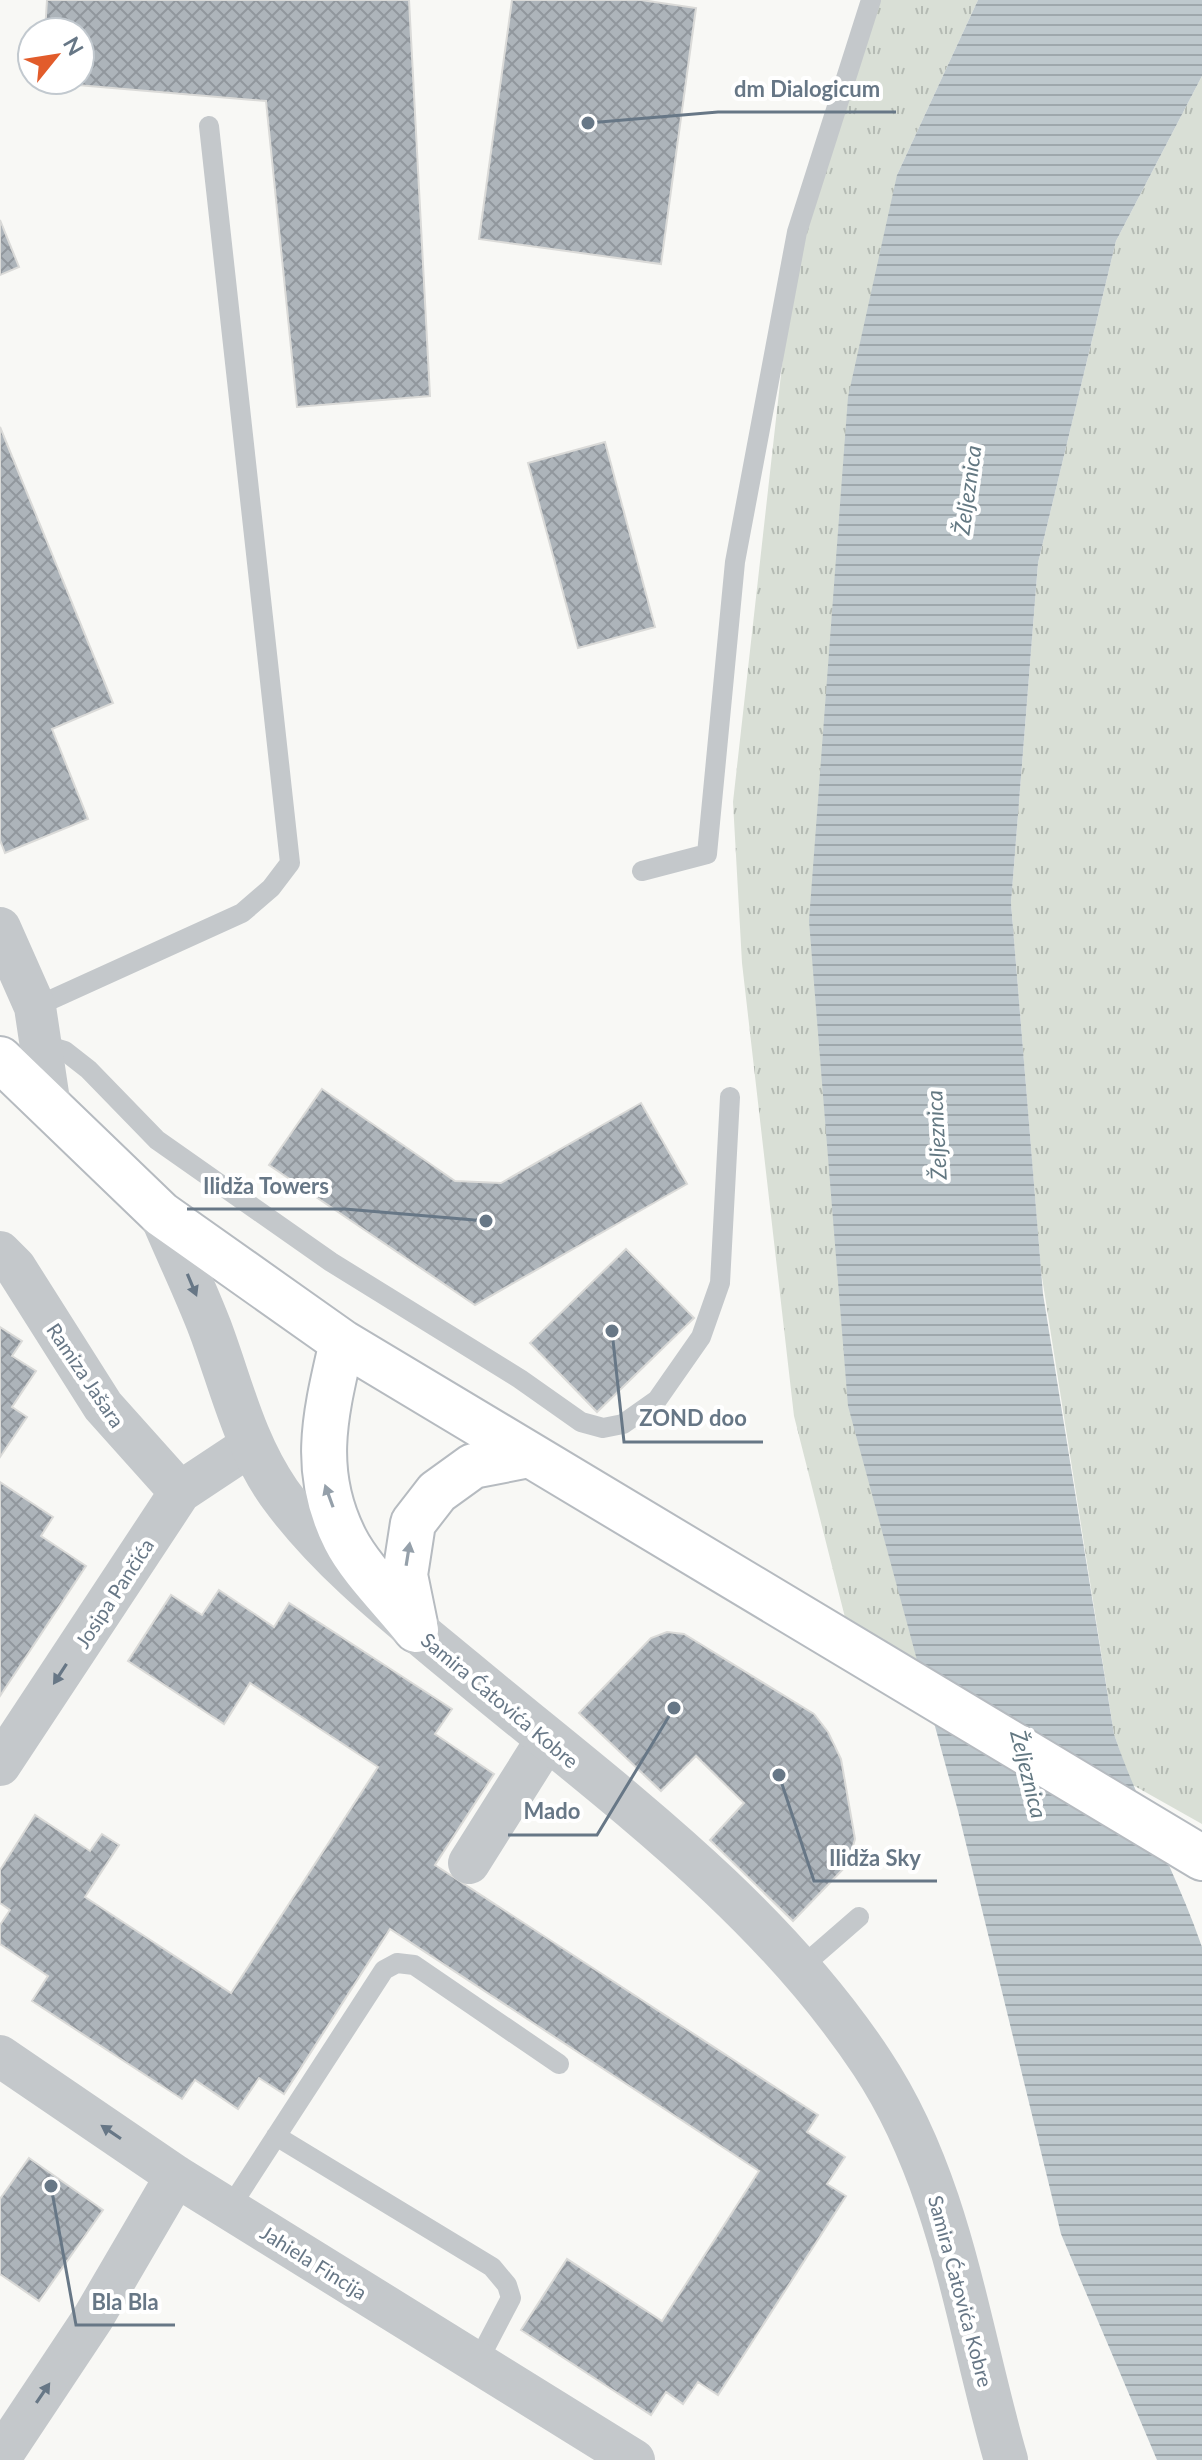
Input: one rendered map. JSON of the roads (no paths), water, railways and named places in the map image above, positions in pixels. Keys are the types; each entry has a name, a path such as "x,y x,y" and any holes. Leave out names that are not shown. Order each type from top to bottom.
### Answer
{"main road":[{"name":"Samira Ćatovića Kobre","path":"0,1059 161,1214 342,1342 1202,1858"},
{"path":"342,1342 325,1420 323,1479 345,1540 416,1630"},
{"path":"416,1630 405,1575 413,1523 437,1492 473,1466 529,1455"}],"street":[{"path":"0,928 38,1026 50,1107"},
{"name":"Samira Ćatovića Kobre","path":"161,1214 209,1325 251,1445 278,1491 308,1529 416,1630 654,1826 741,1905 873,2064 916,2144 943,2213 1006,2460"},
{"name":"Ramiza Jašara","path":"0,1252 15,1267 103,1406 180,1492"},
{"name":"Josipa Pančića","path":"0,1765 180,1492 251,1445"},
{"path":"469,1863 547,1739"},
{"name":"Jahiela Fincija","path":"0,2056 176,2176 634,2460"},
{"path":"0,2458 93,2318 176,2176"}],"lane":[{"path":"642,871 707,854 735,562 797,232 871,0"},
{"path":"209,126 290,863 271,888 242,913 38,1026 88,1069 157,1140 331,1262 520,1379 581,1422 603,1428 623,1424 657,1400 701,1337 720,1283 730,1097"},
{"path":"798,1970 859,1917"},
{"path":"229,2209 384,1970 397,1963 414,1965 559,2064"},
{"path":"276,2136 492,2267 507,2285 511,2298 477,2363"}],"water":[{"name":"Željeznica","path":"978,0 1202,0 1202,76 1116,241 1038,563 1011,903 1043,1294 1114,1734 1202,1947 1202,2460 1157,2460 1061,2234 958,1811 848,1406 809,921 848,397 897,175"}],"place":[{"name":"dm Dialogicum","path":"588,123"},
{"name":"Ilidža Towers","path":"486,1221"},
{"name":"ZOND doo","path":"612,1331"},
{"name":"Mado","path":"674,1708"},
{"name":"Ilidža Sky","path":"779,1775"},
{"name":"Bla Bla","path":"51,2186"}]}
